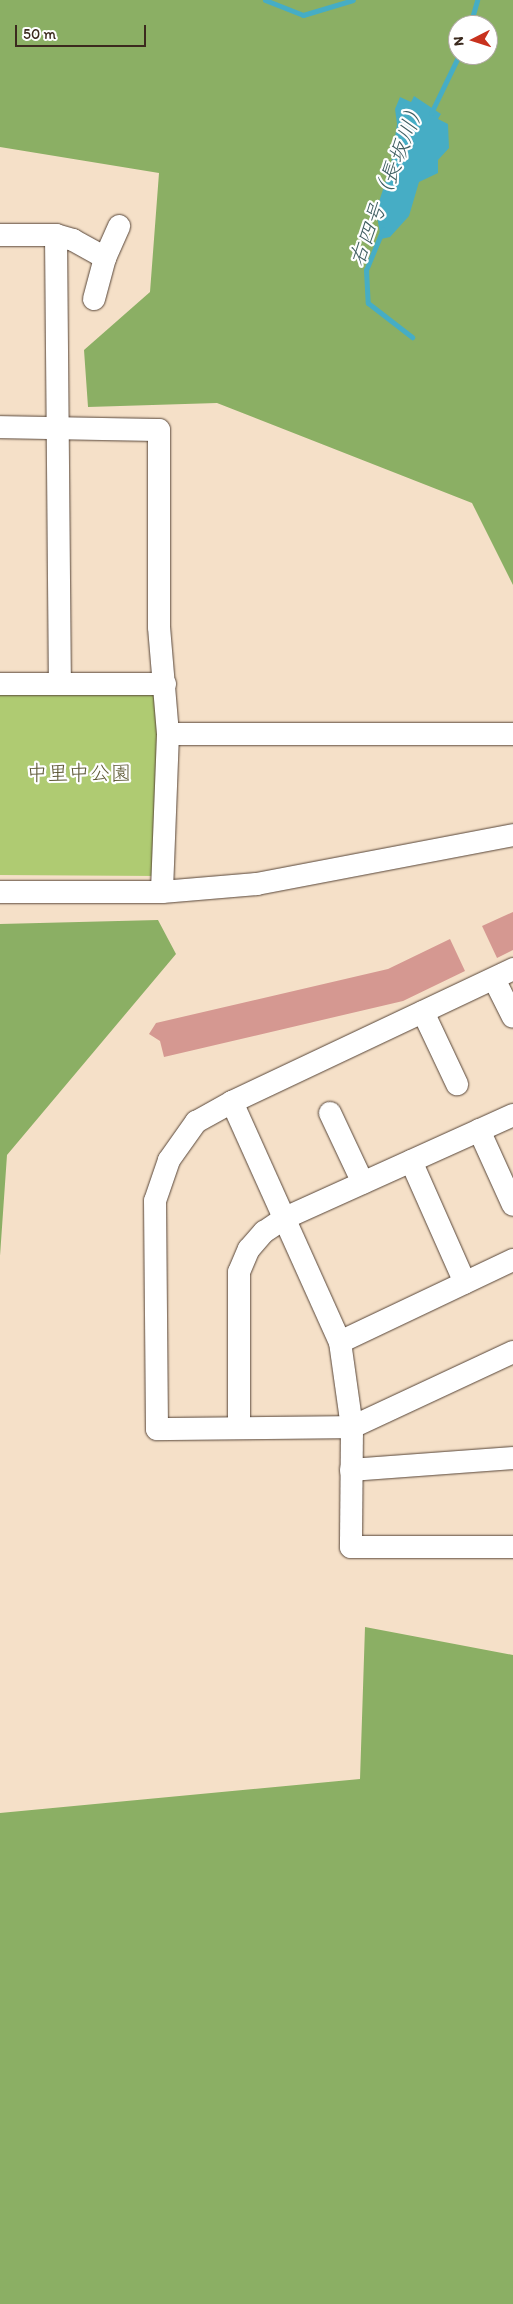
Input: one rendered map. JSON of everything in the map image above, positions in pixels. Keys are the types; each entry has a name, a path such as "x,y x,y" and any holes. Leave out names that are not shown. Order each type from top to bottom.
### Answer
{"street":[{"path":"94,299 105,258 118,226"},
{"path":"0,235 56,235 73,240 105,258"},
{"path":"56,235 60,684"},
{"path":"0,427 159,430 159,627 168,734 162,892"},
{"path":"0,684 164,684"},
{"path":"168,734 513,734"},
{"path":"0,892 162,892 258,884 513,834"},
{"path":"513,1017 503,974 232,1102 196,1122 169,1160 155,1201 157,1429 352,1428 513,1352"},
{"path":"423,1012 457,1084"},
{"path":"232,1102 340,1342 352,1428 351,1547 513,1547"},
{"path":"330,1113 363,1183"},
{"path":"239,1428 239,1272 249,1249 264,1232 285,1218 513,1115"},
{"path":"479,1130 513,1205"},
{"path":"411,1161 465,1283"},
{"path":"340,1342 513,1260"},
{"path":"351,1470 513,1458"}],"green space":[{"path":"0,0 513,0 513,585 472,503 217,403 88,407 84,350 150,292 159,173 0,147"},
{"name":"中里中公園","path":"151,692 160,700 157,876 0,875 0,694"},
{"path":"158,920 176,954 7,1155 0,1256 0,924"},
{"path":"365,1627 513,1655 513,2304 0,2304 0,1813 360,1779"}],"water":[{"path":"414,96 441,114 438,119 448,124 449,148 438,160 438,173 419,182 409,216 390,237 381,239 376,211 391,165 397,124 395,109 400,97 411,102"}],"building":[{"path":"513,912 513,950 497,958 482,926"},
{"path":"450,939 465,971 403,1001 164,1057 160,1041 149,1034 156,1023 388,969"}],"waterway":[{"path":"265,0 303,15 353,0"},
{"name":"右四号（長坂川）","path":"473,15 477,0"},
{"name":"右四号（長坂川）","path":"431,113 454,65"},
{"name":"右四号（長坂川）","path":"383,229 366,270 368,303 412,337"}]}
